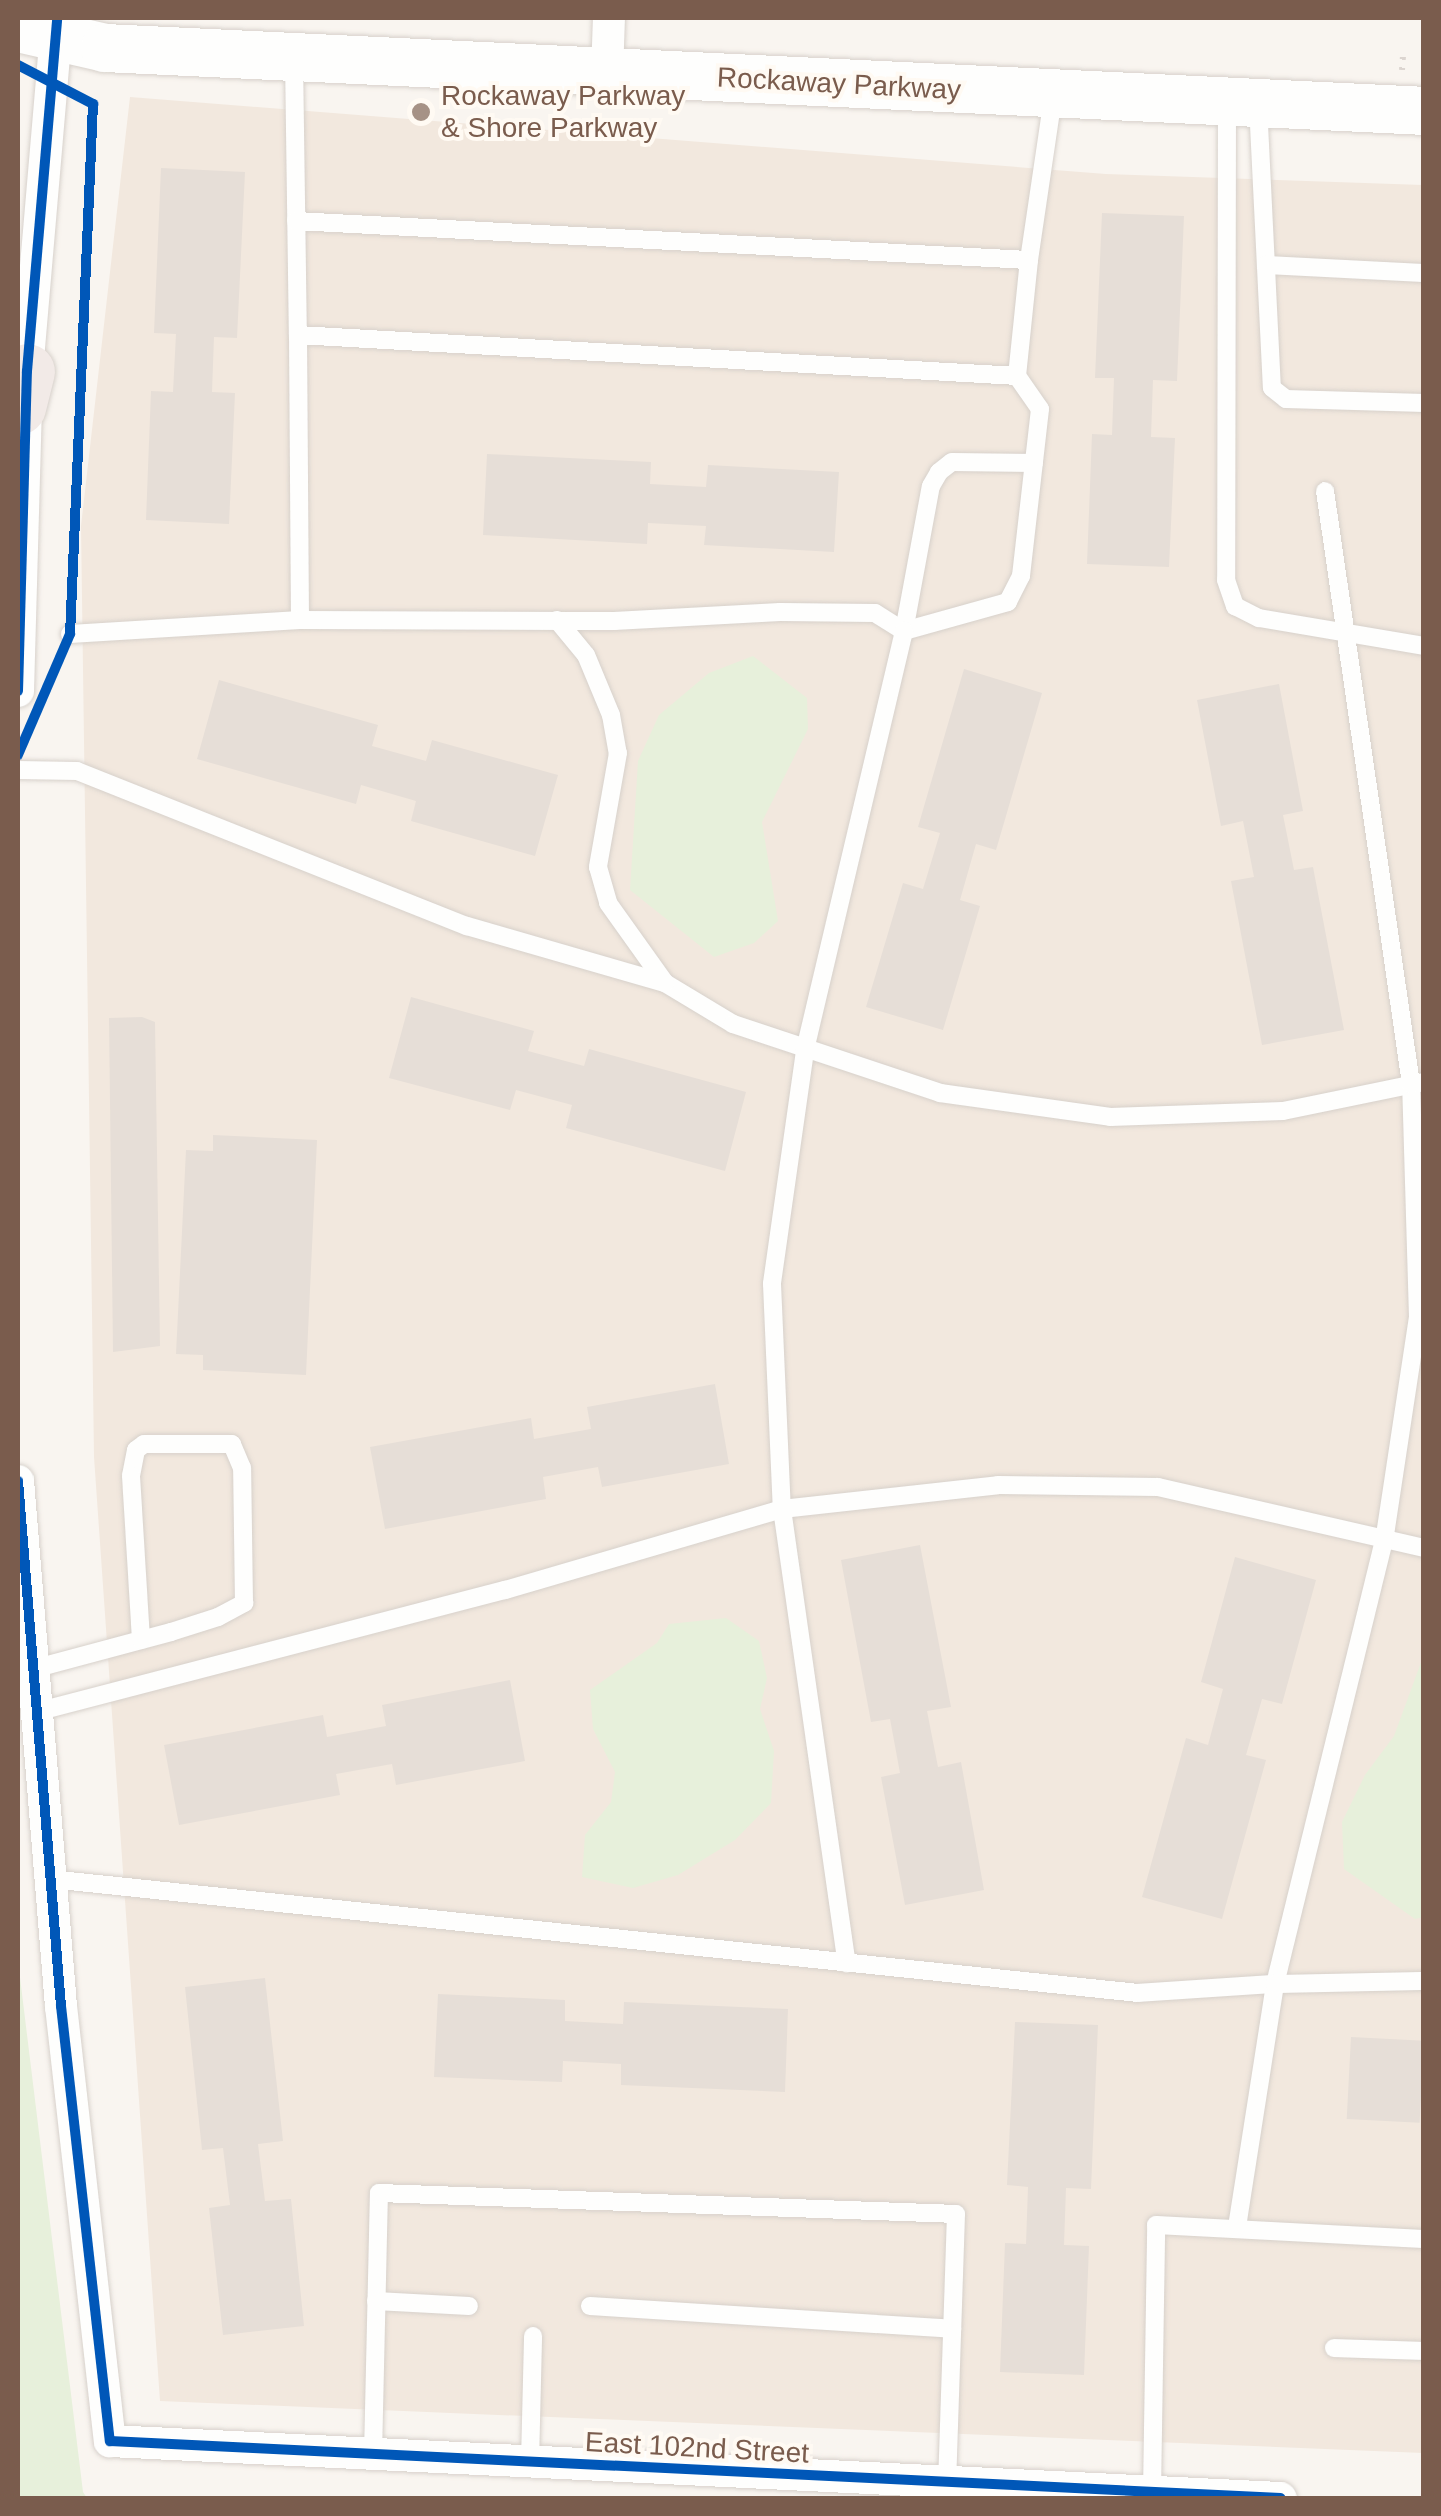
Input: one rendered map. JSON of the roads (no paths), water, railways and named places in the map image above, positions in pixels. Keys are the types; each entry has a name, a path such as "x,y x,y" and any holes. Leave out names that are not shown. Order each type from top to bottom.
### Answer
{"main road":[{"name":"Rockaway Parkway","path":"43,27 105,48 1424,111"}],"street":[{"path":"607,74 608,18"},
{"path":"18,691 22,389 43,27"},
{"path":"18,1481 50,1879"},
{"name":"East 102nd Street","path":"50,1879 110,2442 1282,2498"}],"lane":[{"path":"294,58 300,620"},
{"path":"70,634 300,620 556,620 875,613 904,631 1008,602 1021,576 1040,409 1017,376 1028,260 1053,94"},
{"path":"1242,102 1266,266 1272,388 1286,399 1424,403"},
{"path":"1242,102 1226,580 1235,606 1260,618 1424,646"},
{"path":"296,221 1028,260"},
{"path":"1266,266 1424,273"},
{"path":"298,335 1017,376"},
{"path":"846,1963 782,1509 772,1284 805,1050 904,631 931,486 939,472 952,462 1034,463"},
{"path":"1237,2226 1275,1984 1385,1536 1418,1317 1417,1083 1324,490"},
{"path":"556,620 586,655 611,715 618,753 598,868 608,903 665,983"},
{"path":"18,770 77,771 467,926 665,983 732,1024 940,1093 1110,1117 1283,1111 1417,1083"},
{"path":"33,1670 142,1640 244,1602 242,1468 232,1444 136,1450 131,1476 142,1640"},
{"path":"36,1712 505,1590 782,1509 998,1485 1158,1487 1424,1548"},
{"path":"50,1879 1138,1994 1275,1984 1424,1981"},
{"path":"373,2454 379,2192 956,2214 947,2482"},
{"path":"1152,2493 1156,2224 1424,2239"},
{"path":"376,2301 470,2306"},
{"path":"590,2306 952,2330"},
{"path":"530,2462 533,2336"},
{"path":"1334,2348 1424,2351"}],"place":[{"name":"Rockaway Parkway & Shore Parkway","path":"421,112"}]}
